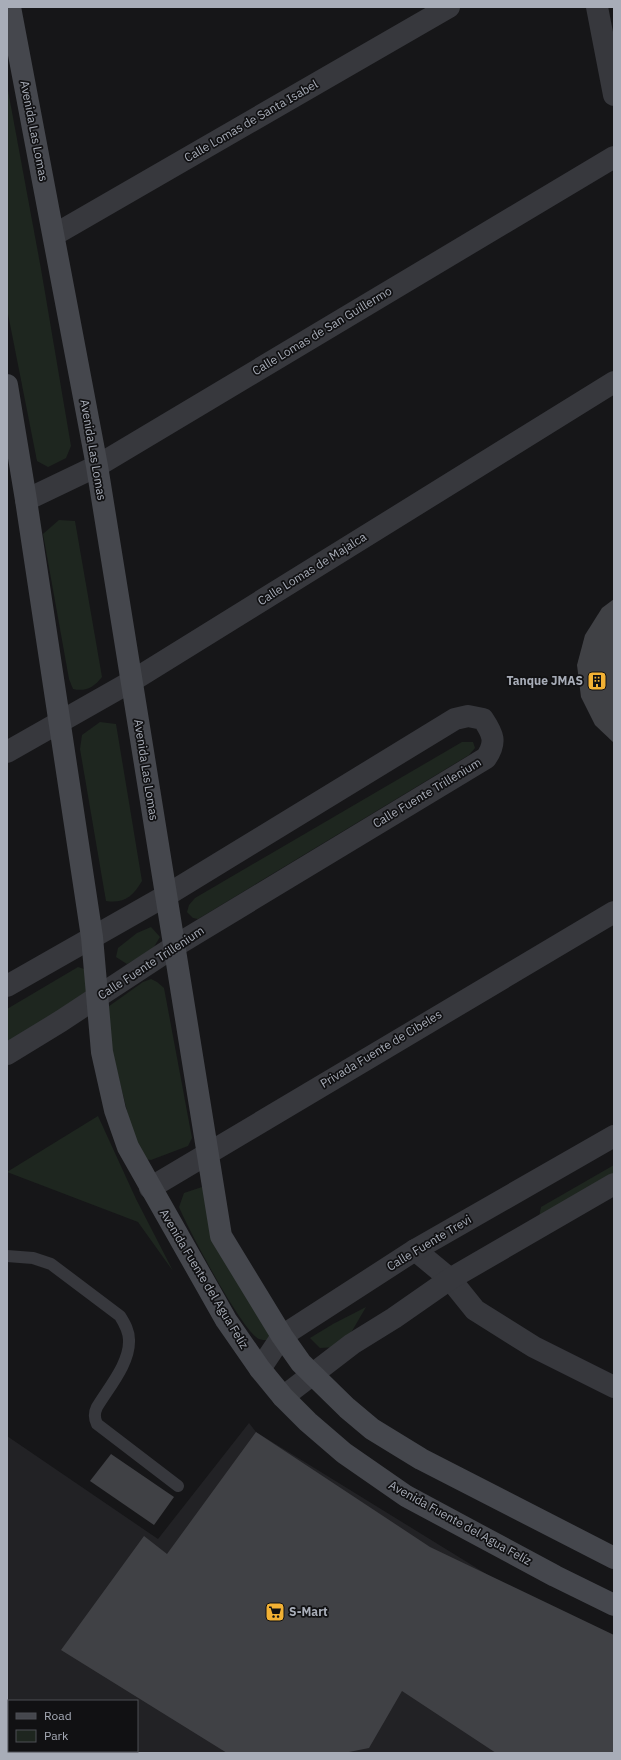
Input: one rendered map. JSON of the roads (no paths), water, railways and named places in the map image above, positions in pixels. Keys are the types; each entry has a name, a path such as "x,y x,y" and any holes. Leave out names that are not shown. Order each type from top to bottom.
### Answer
{"main road":[{"name":"Avenida Las Lomas","path":"10,7 97,466 167,895"},
{"path":"7,385 61,723 92,937"},
{"path":"167,895 221,1236 282,1336 301,1364 348,1408 372,1428 415,1456 614,1558"},
{"name":"Avenida Fuente del Agua Felíz","path":"92,937 102,1052 115,1110 128,1147 226,1320 260,1369 283,1397 308,1422 344,1453 406,1496 555,1576 614,1604"}],"street":[{"name":"Calle Lomas de Santa Isabel","path":"54,235 449,7"},
{"path":"597,7 614,95"},
{"name":"Calle Lomas de San Guillermo","path":"26,500 97,466 614,157"},
{"name":"Calle Lomas de Majalca","path":"7,752 61,723 132,681 614,382"},
{"name":"Calle Fuente Trillenium","path":"7,986 167,895 455,719 468,716 483,719 492,734 493,742 486,758 176,946 97,998 7,1054"},
{"name":"Privada Fuente de Cibeles","path":"150,1188 208,1152 614,912"},
{"name":"Calle Fuente Trevi","path":"260,1369 282,1336 416,1250 614,1136"},
{"path":"283,1397 312,1373 352,1344 394,1318 450,1278 614,1184"},
{"path":"416,1250 450,1278 475,1310 534,1347 614,1387"}],"lane":[{"path":"7,1256 33,1258 51,1264 120,1316 127,1327 129,1339 127,1353 123,1365 95,1412 95,1419 97,1424 178,1486"}],"place":[{"name":"Tanque JMAS","path":"597,681"},
{"name":"S-Mart","path":"275,1612"}]}
